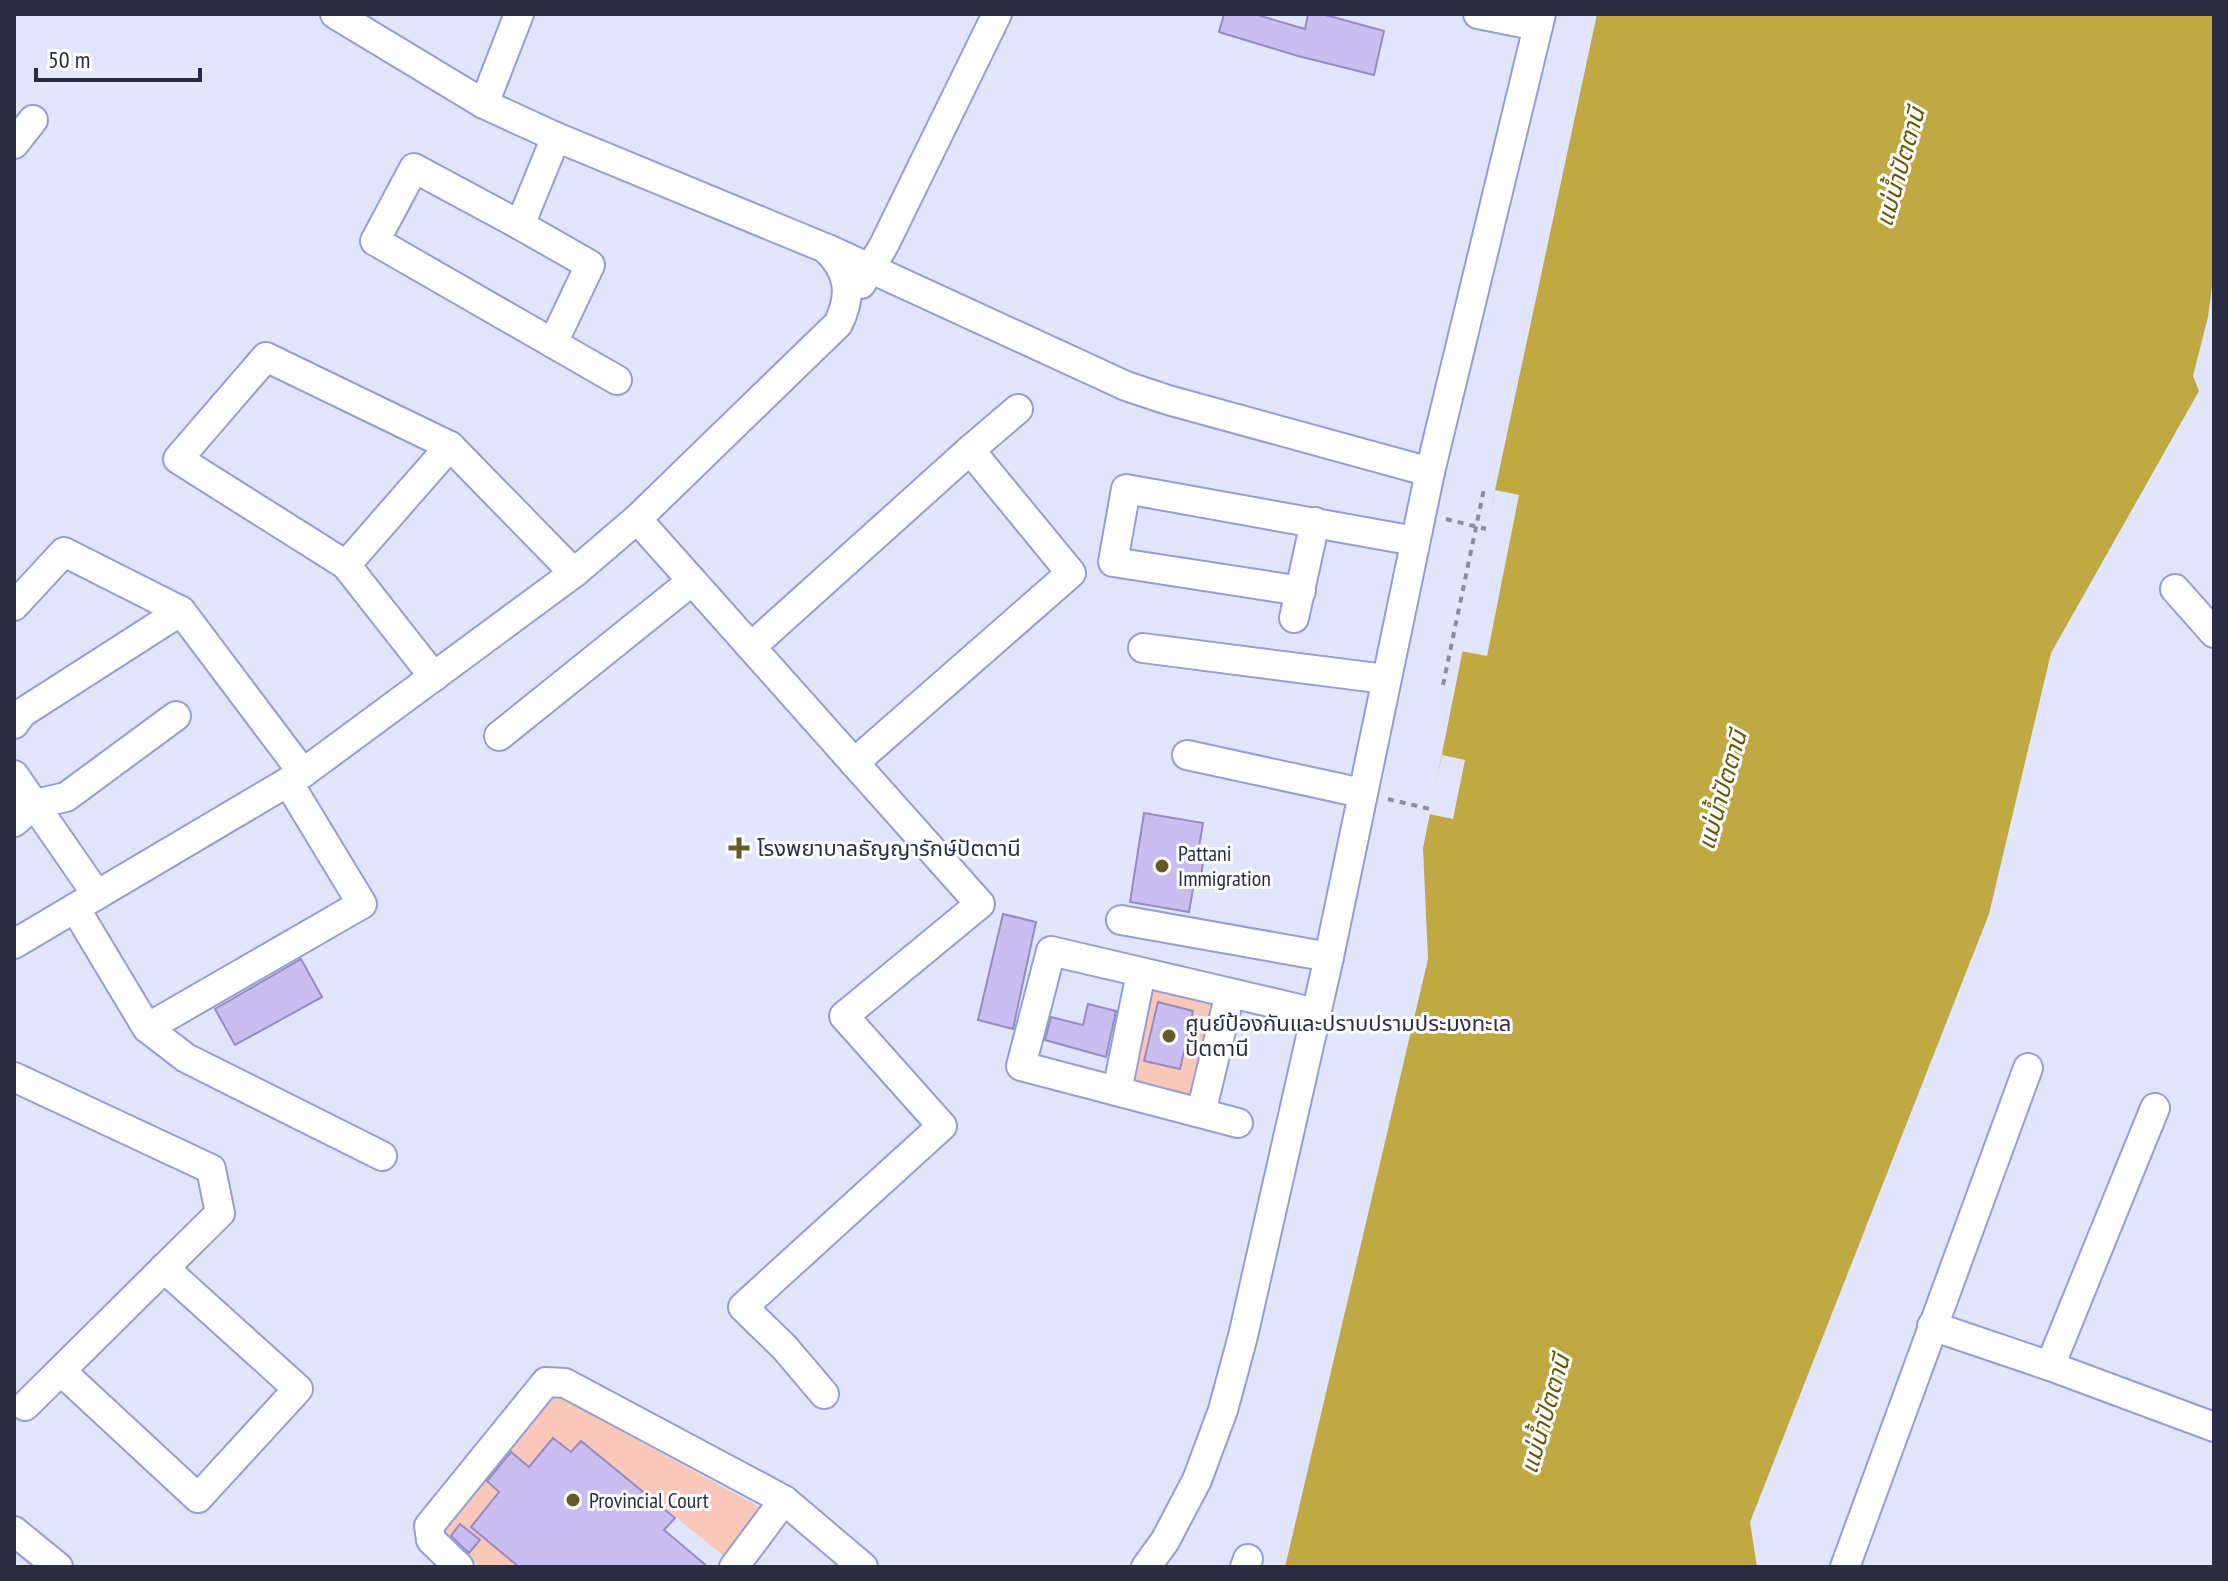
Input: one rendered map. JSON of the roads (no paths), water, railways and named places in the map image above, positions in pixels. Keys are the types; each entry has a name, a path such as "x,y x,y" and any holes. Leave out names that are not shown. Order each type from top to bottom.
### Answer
{"street":[{"path":"335,14 484,104 556,137 871,267 1126,386 1430,472"},
{"path":"484,104 519,14"},
{"path":"14,944 296,778 574,573 637,519 838,324 871,267 997,14"},
{"path":"1146,1567 1165,1541 1197,1480 1223,1410 1329,957 1430,472 1540,20 1478,14"},
{"path":"14,144 33,120"},
{"path":"520,225 556,137"},
{"path":"553,343 590,265 414,168 375,241 617,380"},
{"path":"825,248 838,259 846,275 849,292 846,309"},
{"path":"434,677 346,565 178,459 266,357 450,446 574,573"},
{"path":"751,647 1018,409"},
{"path":"346,565 450,446"},
{"path":"854,763 1071,573 970,450"},
{"path":"1315,522 1297,605 1113,562 1126,489 1315,522 1415,541"},
{"path":"637,519 980,904 844,1016 942,1126 743,1307 785,1348 824,1394"},
{"path":"14,606 64,552 181,611 296,778 362,904 147,1028"},
{"path":"499,736 692,581"},
{"path":"2175,589 2214,633"},
{"path":"17,714 181,611"},
{"path":"1143,648 1385,679"},
{"path":"24,813 66,797 176,716"},
{"path":"1187,755 1362,793"},
{"path":"14,775 24,813 86,902 147,1028 186,1058 382,1156"},
{"path":"1121,920 1329,957"},
{"path":"1238,1123 1021,1066 1051,951 1316,1013"},
{"path":"1117,1091 1141,973"},
{"path":"1201,1113 1230,993"},
{"path":"1845,1567 2028,1068"},
{"path":"14,1077 211,1169 220,1213 25,1406"},
{"path":"2050,1366 2155,1108"},
{"path":"61,1371 198,1498 298,1389 164,1268"},
{"path":"1932,1326 2214,1427"},
{"path":"459,1567 431,1540 429,1526 546,1382 565,1383 784,1500 863,1567"},
{"path":"734,1567 784,1500"},
{"path":"14,1531 58,1567"}],"water":[{"name":"แม่น้ำปัตตานี","path":"1597,14 2214,14 2214,271 2208,317 2193,376 2199,391 2051,653 1989,914 1750,1522 1757,1567 1285,1567 1428,959 1423,848 1495,490"}],"place":[{"name":"โรงพยาบาลธัญญารักษ์ปัตตานี","path":"739,848"},
{"name":"Pattani Immigration","path":"1162,866"},
{"name":"ศูนย์ป้องกันและปราบปรามประมงทะเล ปัตตานี","path":"1169,1036"},
{"name":"Provincial Court","path":"573,1500"}]}
